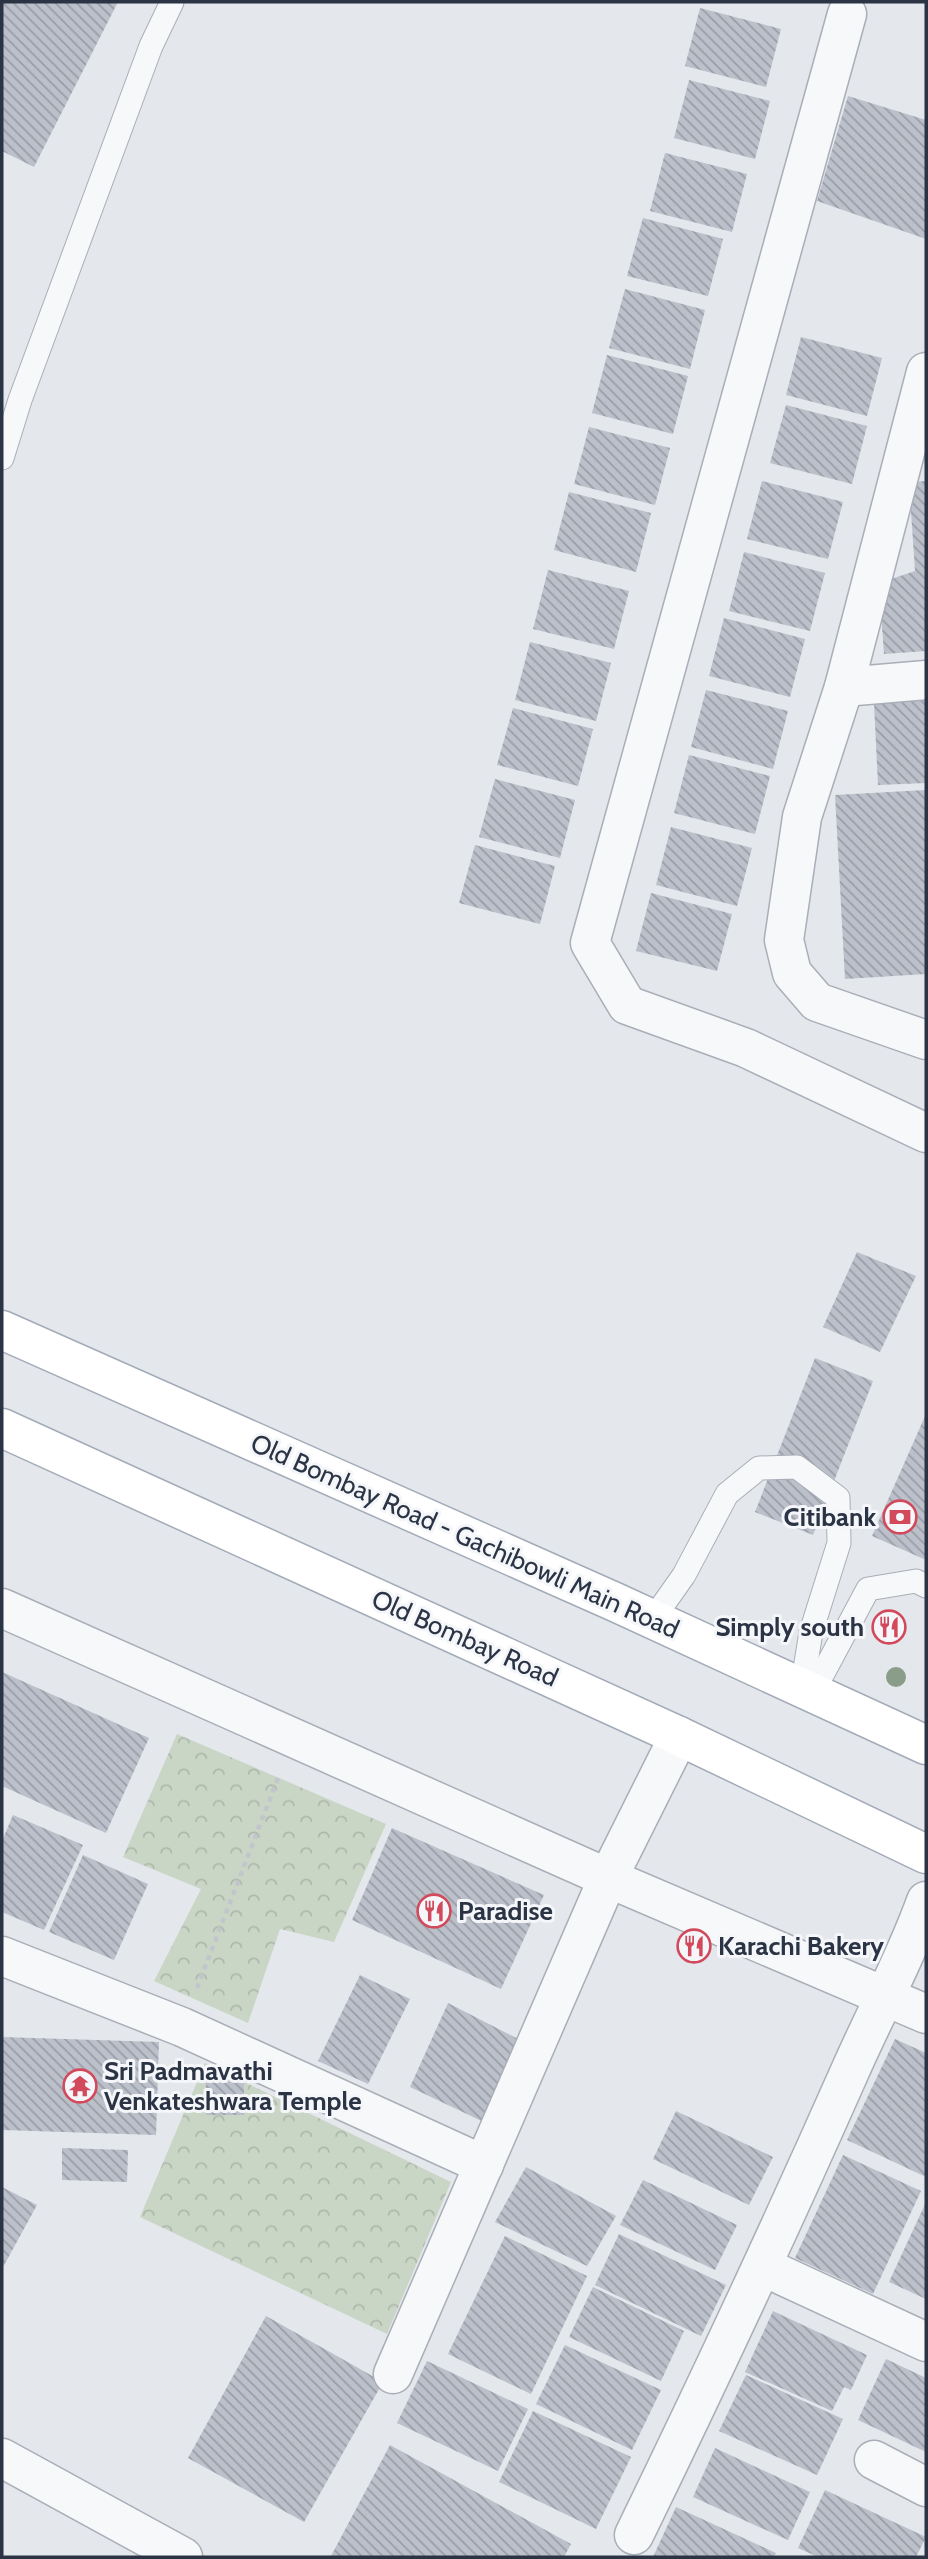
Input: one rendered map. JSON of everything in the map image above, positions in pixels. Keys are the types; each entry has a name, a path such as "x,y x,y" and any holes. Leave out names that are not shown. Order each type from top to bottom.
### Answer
{"main road":[{"name":"Old Bombay Road - Gachibowli Main Road","path":"2,1330 653,1619 926,1745"},
{"name":"Old Bombay Road","path":"2,1428 679,1736 926,1854"}],"street":[{"path":"847,14 590,943 627,1005 746,1048 926,1133"},
{"path":"926,372 918,445 802,817 784,940 792,973 817,1002 926,1040"},
{"path":"844,687 926,680"},
{"path":"2,1608 608,1878 926,2014"},
{"path":"393,2374 608,1878 679,1736"},
{"path":"634,2535 764,2267 884,1995 909,1947 926,1901"},
{"path":"2,1956 182,2027 484,2165"},
{"path":"764,2267 926,2342"},
{"path":"2,2458 183,2557"},
{"path":"874,2460 926,2487"}],"lane":[{"path":"2,458 141,72 172,2"},
{"path":"653,1619 684,1575 727,1494 759,1468 797,1467 838,1498 839,1543 811,1632 807,1689"},
{"path":"807,1689 868,1590 916,1581 926,1586"}],"path":[{"path":"182,2027 294,1738"}],"green space":[{"path":"177,1734 386,1824 334,1942 280,1929 248,2023 154,1981 201,1889 123,1857"},
{"path":"205,2063 451,2182 387,2334 140,2217"}],"building":[{"path":"2,2 118,2 34,167 2,151"},
{"path":"700,8 781,29 766,87 685,66"},
{"path":"689,80 770,101 755,159 674,138"},
{"path":"848,96 926,120 926,239 817,201"},
{"path":"665,153 747,174 732,232 650,211"},
{"path":"643,218 723,239 708,296 627,276"},
{"path":"625,289 705,310 690,369 609,348"},
{"path":"801,337 882,358 867,416 786,395"},
{"path":"607,355 688,376 673,434 592,413"},
{"path":"786,405 867,426 852,484 770,463"},
{"path":"589,427 670,448 655,505 574,484"},
{"path":"762,481 843,502 828,559 747,539"},
{"path":"926,481 926,651 884,654 879,583 915,571 909,482"},
{"path":"569,492 651,513 636,572 554,550"},
{"path":"744,552 825,573 810,631 729,611"},
{"path":"548,570 629,591 614,649 533,629"},
{"path":"724,618 805,639 790,697 709,676"},
{"path":"530,642 611,663 596,721 515,700"},
{"path":"706,690 788,711 773,769 691,747"},
{"path":"926,700 926,783 878,785 874,703"},
{"path":"513,708 593,729 578,786 497,765"},
{"path":"689,755 770,776 755,834 674,813"},
{"path":"495,779 575,800 560,858 479,837"},
{"path":"926,790 926,974 845,979 835,795"},
{"path":"671,827 752,848 737,906 656,885"},
{"path":"475,845 555,866 540,924 459,903"},
{"path":"651,893 732,914 717,971 636,951"},
{"path":"857,1252 916,1276 880,1352 823,1327"},
{"path":"815,1358 873,1381 813,1535 755,1512"},
{"path":"926,1414 926,1560 872,1536"},
{"path":"2,1672 149,1738 106,1833 2,1786"},
{"path":"13,1815 83,1845 44,1930 2,1912 2,1841"},
{"path":"392,1828 544,1895 501,1989 352,1920"},
{"path":"83,1855 148,1884 114,1960 49,1932"},
{"path":"360,1975 410,1999 368,2084 318,2061"},
{"path":"448,2003 522,2041 490,2125 410,2087"},
{"name":"Sri Padmavathi Venkateshwara Temple","path":"2,2037 159,2042 156,2135 2,2130"},
{"path":"895,2039 926,2053 926,2177 847,2140"},
{"path":"206,2080 244,2080 244,2115 206,2115"},
{"path":"676,2111 773,2157 749,2205 653,2159"},
{"path":"62,2148 128,2150 127,2182 62,2180"},
{"path":"843,2155 921,2191 873,2294 795,2258"},
{"path":"526,2167 616,2216 587,2266 495,2222"},
{"path":"643,2180 737,2225 715,2270 620,2225"},
{"path":"2,2187 37,2205 2,2269"},
{"path":"926,2202 926,2299 889,2282"},
{"path":"619,2234 726,2285 701,2336 595,2285"},
{"path":"505,2236 587,2276 531,2394 448,2354"},
{"path":"593,2287 684,2331 661,2381 569,2337"},
{"path":"773,2311 867,2355 851,2390 844,2387 832,2411 745,2372"},
{"path":"266,2316 383,2382 304,2522 188,2458"},
{"path":"565,2345 661,2390 632,2450 536,2404"},
{"path":"886,2359 926,2378 926,2452 858,2420"},
{"path":"427,2361 528,2409 498,2471 397,2423"},
{"path":"746,2375 843,2419 817,2475 719,2431"},
{"path":"533,2411 631,2457 596,2529 499,2482"},
{"path":"390,2445 571,2544 564,2557 331,2556"},
{"path":"715,2448 810,2492 788,2540 693,2497"},
{"path":"825,2490 926,2537 916,2557 818,2557 798,2548"},
{"path":"676,2507 776,2553 774,2557 653,2557"}],"place":[{"name":"Citibank","path":"900,1517"},
{"name":"Simply south","path":"889,1627"},
{"name":"Paradise","path":"434,1911"},
{"name":"Karachi Bakery","path":"694,1946"},
{"name":"Sri Padmavathi Venkateshwara Temple","path":"80,2086"}]}
